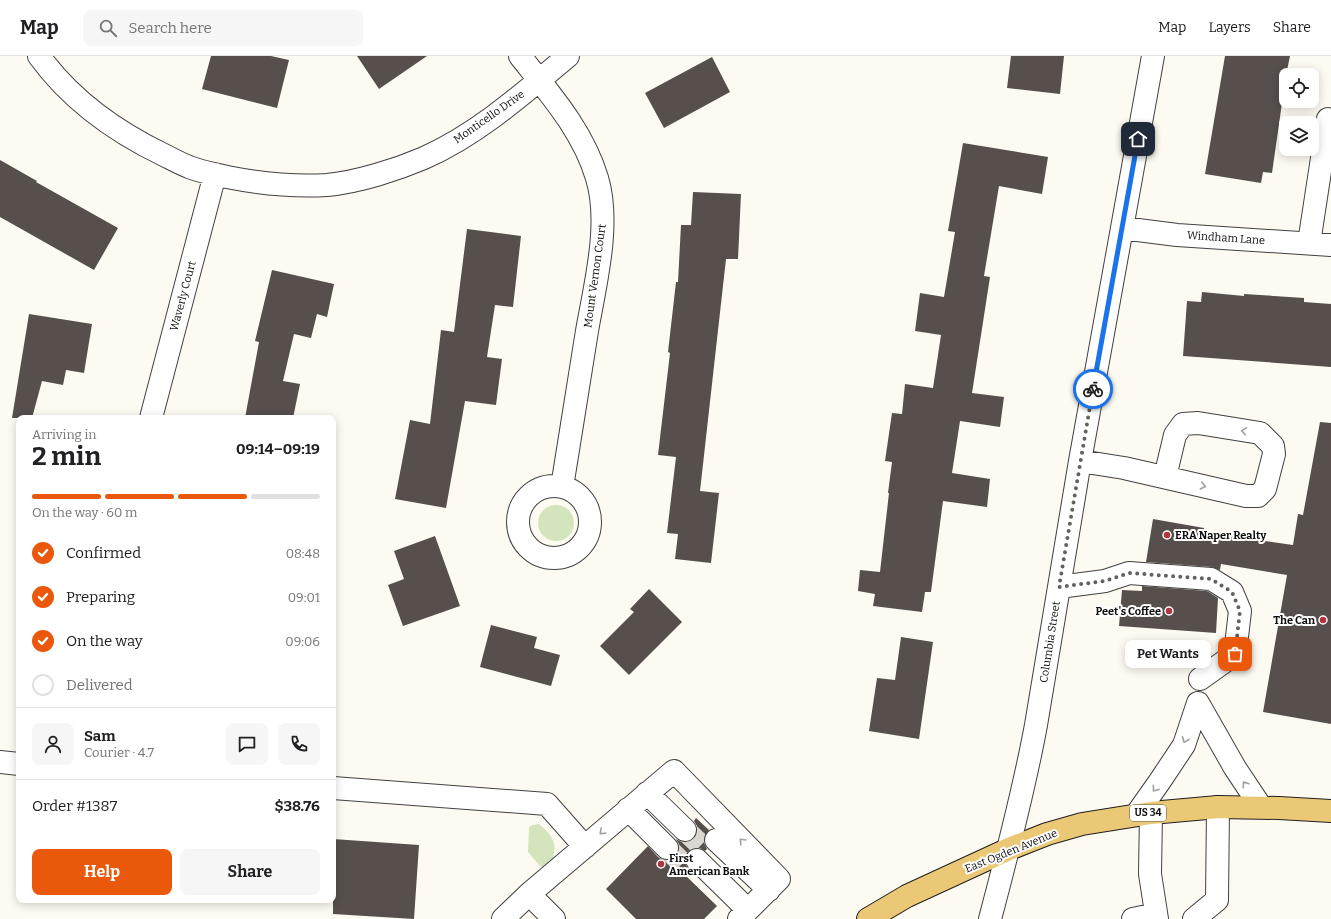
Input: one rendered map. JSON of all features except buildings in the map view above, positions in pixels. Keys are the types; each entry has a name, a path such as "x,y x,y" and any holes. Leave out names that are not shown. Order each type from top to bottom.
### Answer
{"main road":[{"name":"East Ogden Avenue","path":"868,919 907,896 1009,849 1047,834 1082,824 1144,814 1218,807 1331,811"}],"street":[{"name":"Monticello Drive","path":"39,56 54,76 68,90 104,120 144,146 189,167 215,174 268,184 306,185 329,184 364,178 397,169 426,157 458,140 481,125 568,56"},
{"name":"Mount Vernon Court","path":"520,56 567,116 581,140 590,157 598,179 602,202 603,223 596,277 562,487"},
{"name":"Columbia Street","path":"990,919 1009,849 1036,725 1080,461 1152,56"},
{"path":"1309,243 1328,119 1331,120"},
{"name":"Waverly Court","path":"152,415 215,174"},
{"name":"Windham Lane","path":"1122,228 1177,235 1331,245"},
{"path":"1080,461 1165,477 1246,496 1258,496 1265,489 1274,454 1273,446 1260,433 1198,423 1183,424 1175,435 1165,477"},
{"path":"1059,587 1105,581 1129,573 1211,579 1232,592 1240,611 1235,654 1200,679"},
{"path":"1133,919 1156,916 1144,814 1160,781 1184,745 1198,703 1235,768 1261,808"},
{"path":"0,762 16,764"},
{"path":"503,919 529,894 674,771 779,879 750,907"},
{"path":"336,788 546,804 585,847"},
{"path":"642,797 680,834 642,797"},
{"path":"1194,919 1217,900 1218,807"},
{"path":"750,907 702,855 750,907"},
{"path":"529,894 554,919"}],"green space":[{"path":"560,505 569,510 573,516 573,530 569,536 560,541 552,541 543,536 539,530 538,519 543,510 549,506"},
{"path":"539,824 551,836 554,845 552,862 544,868 540,866 528,852 529,827"}],"tunnel":[{"path":"685,830 706,850"},
{"path":"667,848 688,869"}],"way so far":[{"path":"1093,389 1059,587 1105,581 1129,573 1211,579 1232,592 1240,611 1235,654"}],"place":[{"name":"ERA Naper Realty","path":"1167,535"},
{"name":"Peet's Coffee","path":"1169,611"},
{"name":"The Can","path":"1323,620"},
{"name":"Pet Wants","path":"1235,654"},
{"name":"First American Bank","path":"661,864"}],"route":[{"path":"1093,389 1138,139"}]}
